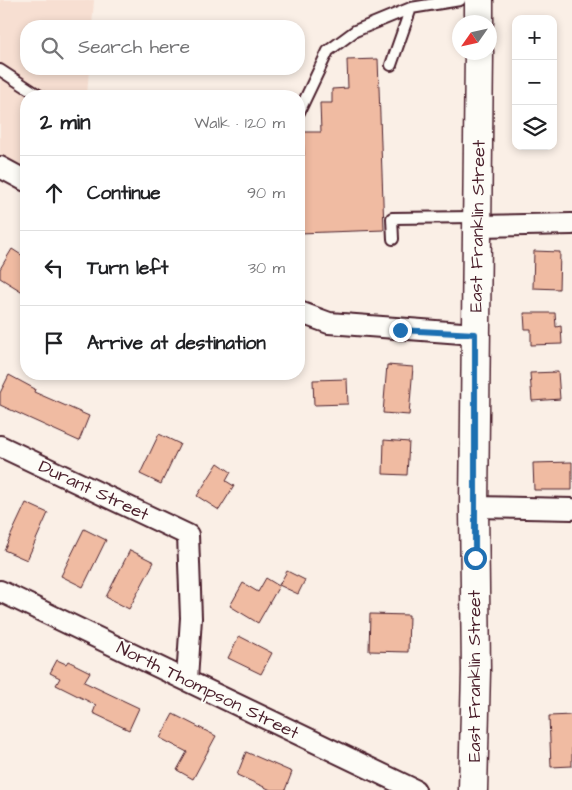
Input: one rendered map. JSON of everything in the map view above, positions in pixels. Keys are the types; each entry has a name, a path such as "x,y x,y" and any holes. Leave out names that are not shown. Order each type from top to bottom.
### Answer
{"main road":[{"path":"479,0 479,15"},
{"name":"East Franklin Street","path":"473,790 476,671 474,507 479,60"}],"street":[{"path":"0,167 20,177"},
{"path":"478,221 572,224"},
{"path":"305,314 329,323 475,334"},
{"name":"Durant Street","path":"0,446 188,535 191,618 187,679"},
{"path":"474,507 572,509"},
{"name":"North Thompson Street","path":"0,592 187,679 415,790"}],"lane":[{"path":"305,99 328,51 354,31 410,8 460,0"},
{"path":"391,65 410,8"},
{"path":"0,70 31,90"},
{"path":"393,239 392,218 478,221"}],"shaded area":[{"path":"0,0 94,0 92,20 20,20 20,75 89,75 87,90 20,90 20,168 0,158"}],"building":[{"path":"378,59 384,230 305,233 305,132 321,132 320,103 332,103 332,89 348,88 347,60"},
{"path":"12,249 20,254 20,290 0,278 0,269"},
{"path":"534,251 560,252 559,289 533,288"},
{"path":"524,313 555,313 556,327 561,326 562,344 531,345 531,329 525,329"},
{"path":"387,365 413,367 409,415 383,413"},
{"path":"558,372 560,399 532,401 530,373"},
{"path":"9,375 35,389 34,392 89,416 79,441 0,405 0,393"},
{"path":"347,379 348,404 314,405 313,380"},
{"path":"159,434 180,444 161,484 140,474"},
{"path":"384,440 409,442 407,475 383,474"},
{"path":"572,462 572,490 534,490 533,463"},
{"path":"218,463 231,472 226,481 234,486 219,510 197,496"},
{"path":"26,503 48,513 27,560 4,550"},
{"path":"84,529 106,540 83,587 61,576"},
{"path":"130,550 154,562 129,609 106,597"},
{"path":"287,571 305,580 298,594 279,585"},
{"path":"266,578 279,586 258,623 230,606 243,583 258,592"},
{"path":"370,614 409,615 408,652 369,651"},
{"path":"239,636 272,653 261,674 228,658"},
{"path":"57,660 66,664 68,661 90,672 84,682 139,708 129,730 93,713 96,705 56,685 60,678 50,673"},
{"path":"173,714 216,736 193,779 177,770 187,752 160,738"},
{"path":"572,715 572,766 551,767 549,716"},
{"path":"246,752 292,772 285,790 271,790 237,775"}],"route":[{"path":"400,330 475,334 475,558"}]}
